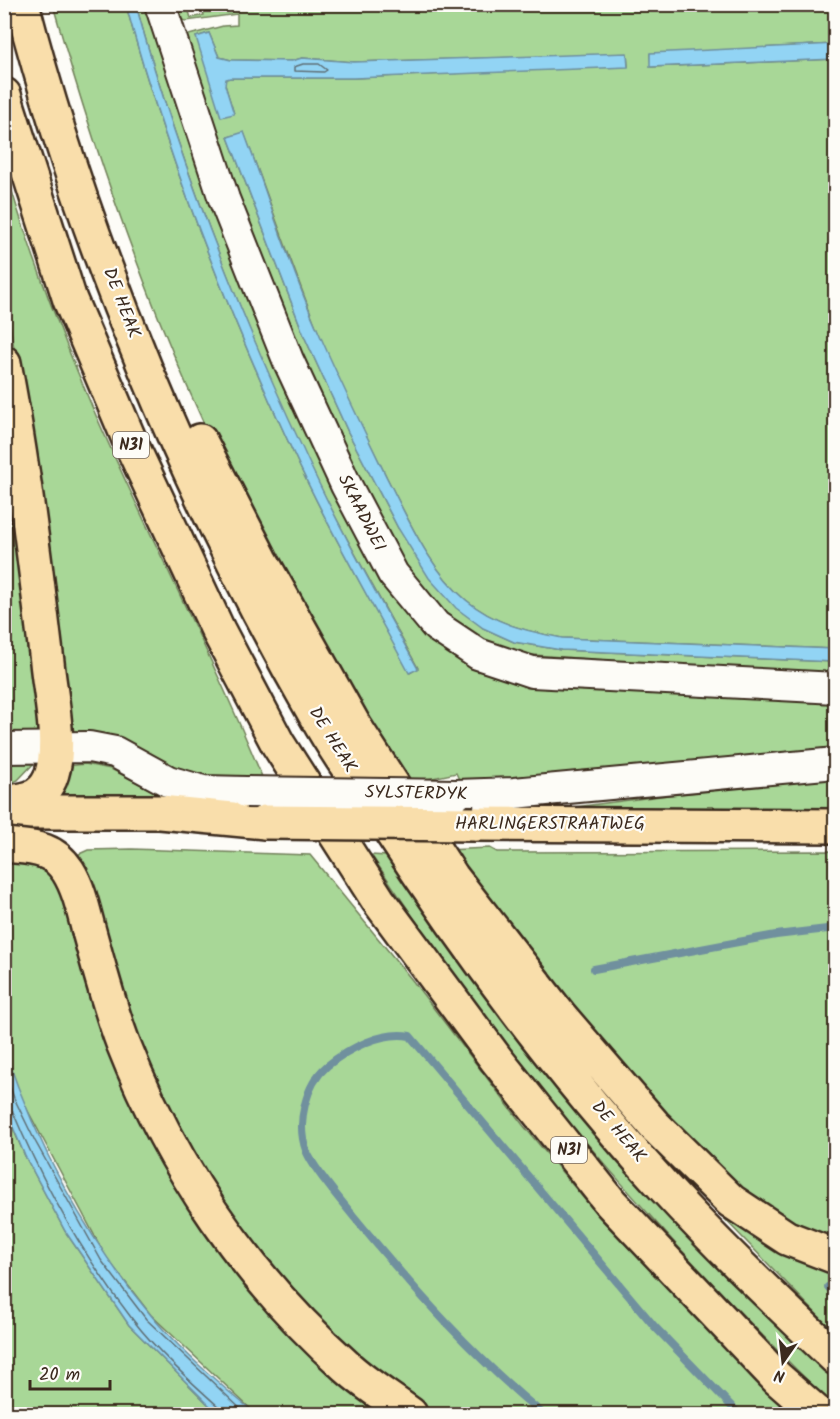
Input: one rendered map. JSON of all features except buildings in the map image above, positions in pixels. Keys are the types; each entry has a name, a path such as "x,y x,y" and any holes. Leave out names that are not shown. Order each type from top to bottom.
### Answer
{"main road":[{"name":"DE HEAK","path":"22,4 71,167 120,302 210,514 317,718 429,891 548,1049 665,1188 836,1358"},
{"name":"N31","path":"4,95 70,300 83,331 132,446 218,630 278,744 378,900 496,1059 611,1203 777,1378 818,1414"},
{"name":"N31","path":"120,302 209,457 261,560 350,717 452,877 560,1016 654,1125 731,1201 787,1238 836,1257"},
{"path":"4,363 38,589 56,746 50,780 41,793 26,801 4,802"},
{"name":"HARLINGERSTRAATWEG","path":"4,809 32,812 160,812 265,822 836,826"},
{"name":"HARLINGERSTRAATWEG","path":"4,835 164,830 265,822"},
{"path":"4,845 45,850 68,872 81,901 122,1041 148,1103 205,1206 252,1268 303,1325 350,1369 410,1414"}],"street":[{"name":"SKAADWEI","path":"160,4 224,199 288,360 346,485 393,574 436,626 478,654 532,672 836,688"},
{"name":"SYLSTERDYK","path":"4,748 89,747 114,752 168,781 203,791 246,792 514,794 836,763"}],"green space":[{"path":"201,4 835,5 835,44 650,54 651,67 835,59 835,649 562,638 500,621 466,600 441,574 421,543 342,386 307,305 244,133 228,137 305,338 348,432 398,528 483,628 514,642 561,650 835,662 835,676 519,654 475,637 440,611 404,568 340,445 254,245 185,36 223,26 237,25 237,14 186,21 176,18 172,5 187,5 191,18 204,15","holes":["209,33 219,57 231,60 292,61 302,58 354,62 627,54 628,66 354,78 230,78 225,79 225,85 234,114 196,37"]},
{"path":"53,5 126,5 179,175 244,343 320,508 410,673 418,668 314,475 231,285 170,118 136,5 146,5 267,343 457,655 835,699 835,754 461,784 456,773 399,785 257,532 195,405 141,273 117,207"},
{"path":"4,166 41,277 84,387 230,702 265,784 232,784 64,738 19,377 5,296"},
{"path":"4,407 42,737 5,738"},
{"path":"5,758 36,761 18,780 5,786"},
{"path":"85,764 111,769 167,798 55,802 66,785 68,766"},
{"path":"835,778 835,811 552,810 668,795"},
{"path":"490,848 497,852 835,851 835,1243 820,1239 740,1192 667,1124 446,850"},
{"path":"132,849 310,855 412,980 523,1125 600,1218 790,1414 426,1414 357,1364 257,1263 154,1098 106,962 77,855 88,850"},
{"path":"371,855 387,856 412,884 695,1241 755,1305 835,1381 835,1407 701,1271 574,1128 478,1009"},
{"path":"4,859 38,867 57,882 63,891 201,1208 397,1414 256,1414 151,1315 106,1257 20,1096 5,1051"},
{"path":"4,1108 25,1156 65,1231 129,1325 218,1414 5,1414"},
{"path":"686,1179 835,1265 835,1333"}],"water":[{"path":"126,5 136,5 189,174 231,285 329,503 418,669 409,673 306,480 244,343 179,175"},
{"path":"209,33 219,57 231,60 292,61 302,58 354,62 627,53 628,67 354,78 230,78 226,79 225,85 234,114 221,117 196,37"},
{"path":"835,44 835,59 650,67 650,53"},
{"path":"244,132 308,308 352,406 421,543 441,574 466,600 500,621 562,638 835,649 835,662 561,650 514,642 483,628 456,608 429,578 398,528 348,432 305,338 228,137"},
{"path":"5,1051 48,1155 105,1254 127,1285 173,1340 256,1414 218,1414 129,1325 65,1231 25,1156 5,1108"}],"waterway":[{"path":"594,969 776,935 836,928"},
{"path":"543,1414 470,1347 425,1299 322,1177 306,1150 302,1128 303,1116 308,1093 313,1083 327,1066 366,1042 388,1036 410,1036 655,1327 739,1414"},
{"path":"836,1287 828,1287 836,1293"}]}
